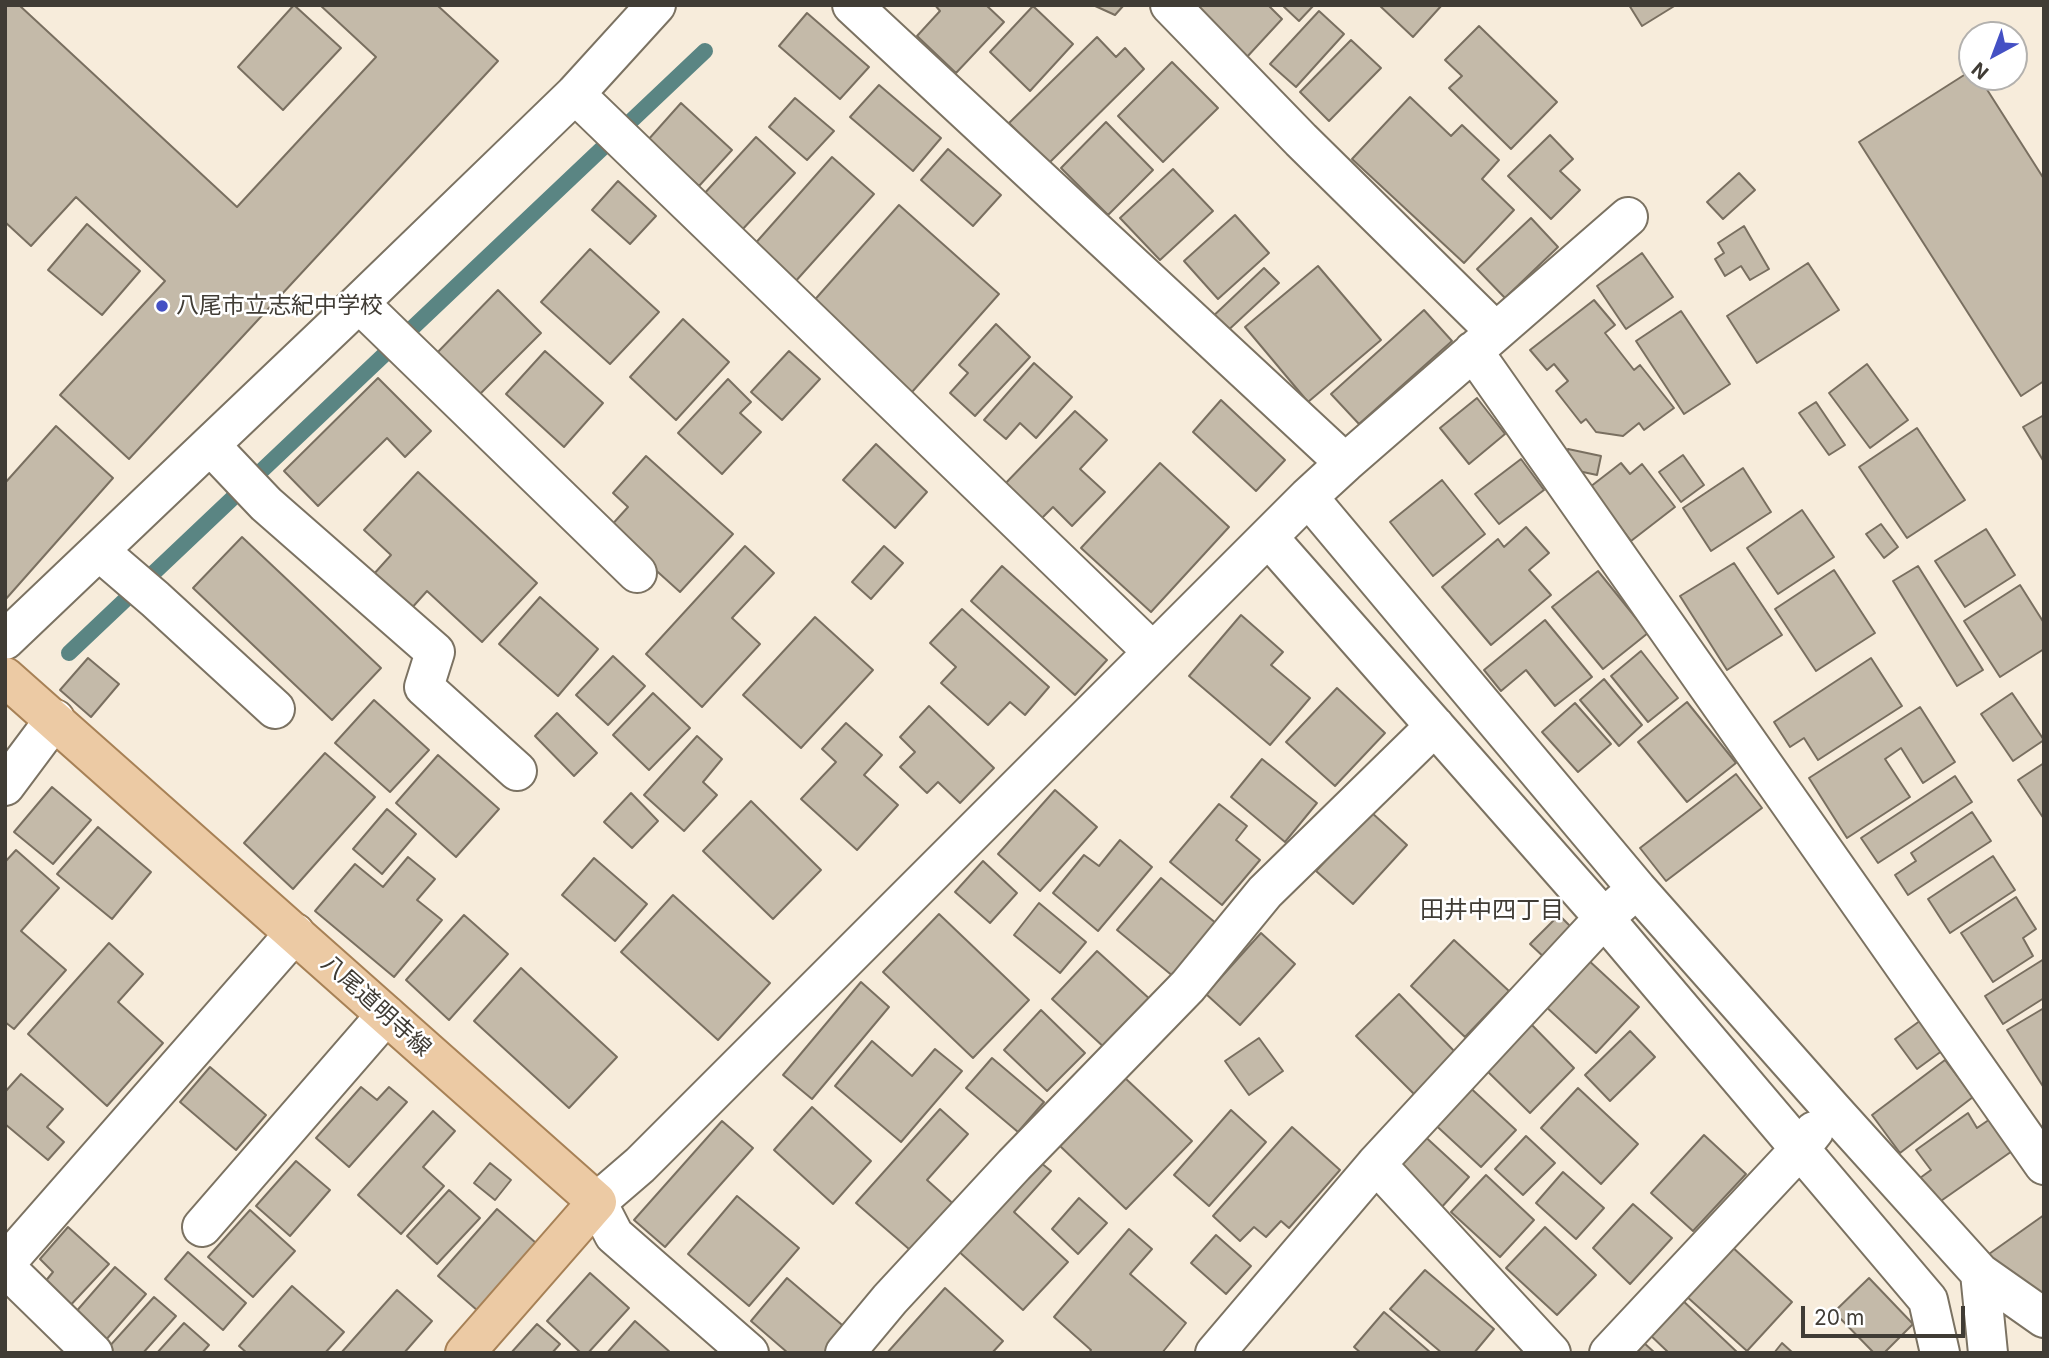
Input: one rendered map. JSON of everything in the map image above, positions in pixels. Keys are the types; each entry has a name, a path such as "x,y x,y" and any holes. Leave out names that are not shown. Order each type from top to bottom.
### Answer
{"main road":[{"name":"八尾道明寺線","path":"5,677 597,1202"},
{"path":"465,1353 597,1202"}],"street":[{"path":"5,640 110,562 372,316 656,5"},
{"path":"852,5 1345,463"},
{"path":"1170,5 1301,140 1484,341 2044,1165"},
{"path":"575,94 1153,652"},
{"path":"748,1353 614,1235 597,1202 639,1165 1308,497 1628,217"},
{"path":"372,316 637,573"},
{"path":"222,457 266,504 435,652 424,687 517,771"},
{"path":"1308,497 1637,889 1831,1108 1980,1273 2044,1318"},
{"path":"1268,537 1604,918 1928,1300 1940,1353"},
{"path":"110,562 155,599 275,709"},
{"path":"845,1353 890,1299 1014,1165 1188,986 1265,892 1429,719 1460,678"},
{"path":"5,786 55,719"},
{"path":"1491,790 1494,719"},
{"path":"1215,1353 1376,1164 1604,918 1637,889"},
{"path":"93,1353 5,1266 295,933"},
{"path":"202,1227 386,1015"},
{"path":"1609,1353 1799,1150 1831,1108"},
{"path":"1376,1164 1551,1353"},
{"path":"1980,1273 1988,1353"}],"building":[{"path":"5,5 19,5 237,207 376,57 320,5 437,5 498,61 129,459 60,395 165,281 76,197 31,246 5,222"},
{"path":"294,5 341,48 283,110 238,67"},
{"path":"935,5 986,5 1004,22 956,73 917,36 940,11"},
{"path":"1093,5 1124,5 1115,15"},
{"path":"1195,5 1268,5 1282,19 1246,58"},
{"path":"1282,5 1314,5 1299,21"},
{"path":"1379,5 1442,5 1413,37"},
{"path":"1629,5 1676,5 1642,26"},
{"path":"1033,6 1073,44 1030,91 990,52"},
{"path":"1319,11 1344,34 1296,87 1270,64"},
{"path":"807,13 869,67 840,99 779,46"},
{"path":"1479,26 1557,102 1511,149 1449,88 1462,76 1445,60"},
{"path":"1097,37 1116,57 1125,48 1144,69 1049,163 1009,123"},
{"path":"1351,40 1381,68 1329,121 1300,92"},
{"path":"1172,62 1218,108 1163,162 1118,116"},
{"path":"1958,79 1958,91 1988,91 2044,179 2044,381 2021,396 1859,142"},
{"path":"879,85 941,138 913,171 850,117"},
{"path":"1410,97 1451,136 1462,125 1499,160 1482,179 1514,210 1464,263 1352,159"},
{"path":"795,98 834,131 807,160 769,127"},
{"path":"681,103 732,150 699,186 648,140"},
{"path":"1106,122 1153,170 1108,215 1061,168"},
{"path":"1550,135 1573,159 1560,171 1580,190 1551,219 1508,176"},
{"path":"756,137 795,173 741,231 703,195"},
{"path":"948,149 1001,195 973,226 921,180"},
{"path":"832,157 874,194 794,283 753,246"},
{"path":"1173,169 1213,211 1160,260 1120,218"},
{"path":"1739,173 1755,190 1723,219 1707,202"},
{"path":"618,181 656,216 630,244 592,210"},
{"path":"899,205 999,294 912,392 811,304"},
{"path":"1235,215 1269,253 1218,299 1184,261"},
{"path":"1531,218 1558,247 1505,298 1477,269"},
{"path":"87,224 140,271 102,315 48,270"},
{"path":"1744,226 1769,269 1750,280 1741,266 1725,276 1715,259 1724,253 1718,243"},
{"path":"590,249 659,312 610,364 541,302"},
{"path":"1642,253 1673,297 1626,329 1597,286"},
{"path":"1808,263 1839,310 1757,363 1727,316"},
{"path":"1318,266 1381,340 1308,402 1245,327"},
{"path":"1264,268 1279,283 1222,336 1208,321"},
{"path":"498,290 541,333 476,398 434,356"},
{"path":"1594,300 1615,325 1605,333 1634,370 1640,365 1674,408 1644,430 1639,423 1623,436 1596,432 1586,419 1581,423 1556,391 1568,381 1554,364 1547,370 1530,350"},
{"path":"1424,310 1452,341 1359,424 1331,394"},
{"path":"1681,311 1730,384 1684,414 1636,341"},
{"path":"683,319 729,362 676,420 630,377"},
{"path":"996,324 1030,357 975,416 950,393 968,373 959,365"},
{"path":"545,351 603,403 564,447 506,394"},
{"path":"789,351 820,379 782,420 751,392"},
{"path":"1034,363 1072,397 1036,438 1020,423 1006,439 984,420"},
{"path":"1867,364 1908,420 1870,448 1829,393"},
{"path":"378,378 431,431 405,457 387,438 318,506 284,471"},
{"path":"728,379 751,402 740,413 761,432 722,474 678,433"},
{"path":"1477,398 1505,434 1469,464 1440,428"},
{"path":"1221,400 1285,460 1256,491 1193,432"},
{"path":"1816,402 1845,445 1829,455 1799,413"},
{"path":"1075,411 1107,440 1080,469 1105,492 1072,526 1053,507 1040,520 1003,486"},
{"path":"2044,415 2044,462 2023,427"},
{"path":"56,426 113,478 5,600 5,483"},
{"path":"1917,428 1965,500 1907,538 1859,467"},
{"path":"876,444 927,492 895,528 843,480"},
{"path":"1568,449 1601,456 1597,475 1564,468"},
{"path":"1683,455 1704,485 1681,502 1659,472"},
{"path":"646,456 733,534 680,592 609,528 628,507 613,493"},
{"path":"1521,459 1544,490 1499,524 1475,494"},
{"path":"1160,463 1229,527 1151,612 1081,548"},
{"path":"1621,463 1630,474 1642,464 1675,507 1631,541 1590,487"},
{"path":"1743,468 1771,512 1711,551 1683,508"},
{"path":"418,472 537,583 482,642 427,591 410,610 373,575 391,555 364,530"},
{"path":"1442,480 1485,534 1433,576 1390,522"},
{"path":"1802,510 1834,557 1778,594 1747,548"},
{"path":"1881,524 1898,547 1884,558 1866,534"},
{"path":"1526,527 1549,553 1529,570 1551,595 1491,645 1442,587 1498,539 1504,547"},
{"path":"1986,529 2015,575 1965,607 1935,561"},
{"path":"242,537 381,668 332,720 193,588"},
{"path":"745,546 774,573 732,618 760,644 702,707 646,654"},
{"path":"884,546 903,563 871,599 852,582"},
{"path":"1734,563 1782,635 1727,670 1680,596"},
{"path":"1002,566 1107,660 1075,695 971,601"},
{"path":"1918,566 1983,670 1957,686 1893,581"},
{"path":"1834,570 1875,633 1816,671 1775,609"},
{"path":"1598,571 1648,633 1603,669 1552,607"},
{"path":"2020,585 2044,623 2044,649 2000,677 1964,621"},
{"path":"540,597 598,649 558,696 499,644"},
{"path":"962,609 1049,687 1025,715 1010,702 988,725 941,683 956,667 930,643"},
{"path":"1241,615 1283,652 1271,665 1310,698 1270,745 1189,676"},
{"path":"815,617 873,670 801,748 743,695"},
{"path":"1545,620 1592,677 1555,706 1526,670 1501,691 1484,670"},
{"path":"1641,651 1678,698 1648,722 1611,676"},
{"path":"613,656 645,686 608,725 576,695"},
{"path":"88,658 119,684 91,717 60,690"},
{"path":"1871,658 1902,706 1818,760 1804,738 1790,747 1774,722"},
{"path":"1604,679 1642,725 1619,746 1580,700"},
{"path":"1337,688 1385,733 1335,786 1286,742"},
{"path":"653,693 690,728 649,770 613,735"},
{"path":"2012,693 2044,740 2013,761 1981,714"},
{"path":"374,700 429,750 390,792 335,743"},
{"path":"1687,702 1736,763 1687,802 1638,742"},
{"path":"1575,703 1611,744 1578,772 1542,732"},
{"path":"929,706 994,768 960,803 938,782 927,793 900,767 915,752 900,737"},
{"path":"1920,707 1955,762 1923,783 1901,748 1885,759 1910,797 1847,838 1809,778"},
{"path":"557,713 597,753 574,776 535,736"},
{"path":"846,723 882,755 864,775 898,805 857,850 801,799 836,762 822,749"},
{"path":"697,736 722,759 703,782 717,795 684,831 644,795"},
{"path":"325,753 375,797 293,889 244,843"},
{"path":"438,755 499,809 456,857 396,803"},
{"path":"1262,759 1317,803 1285,842 1231,797"},
{"path":"2044,763 2044,819 2018,780"},
{"path":"1736,774 1762,808 1666,881 1640,848"},
{"path":"1955,776 1972,802 1878,863 1861,838"},
{"path":"52,787 91,820 53,864 14,832"},
{"path":"1055,790 1097,827 1040,891 998,854"},
{"path":"631,793 658,821 632,848 604,822"},
{"path":"751,801 821,870 773,919 703,851"},
{"path":"1219,804 1247,826 1236,840 1260,860 1222,905 1170,862"},
{"path":"387,809 416,834 382,874 353,849"},
{"path":"1371,812 1407,845 1353,904 1316,871"},
{"path":"1972,812 1991,841 1908,895 1895,875 1916,861 1911,853"},
{"path":"98,827 151,872 112,919 57,874"},
{"path":"1120,840 1152,867 1098,931 1053,893 1084,855 1099,866"},
{"path":"16,850 59,888 21,931 66,970 14,1029 5,1022 5,862"},
{"path":"1993,856 2015,890 1950,933 1928,899"},
{"path":"408,857 435,879 417,900 442,920 394,977 315,911 355,864 383,887"},
{"path":"594,858 647,904 615,941 562,895"},
{"path":"983,861 1017,893 990,923 955,892"},
{"path":"1161,878 1217,924 1174,977 1117,930"},
{"path":"673,895 770,983 718,1040 621,952"},
{"path":"2016,897 2036,929 2023,938 2033,956 1993,982 1961,933"},
{"path":"1039,903 1086,942 1060,973 1014,935"},
{"path":"939,914 1029,1000 973,1058 883,972"},
{"path":"464,915 508,954 449,1020 406,980"},
{"path":"1559,915 1575,931 1547,960 1530,944"},
{"path":"1261,933 1295,964 1240,1025 1206,994"},
{"path":"1454,940 1509,991 1465,1037 1411,986"},
{"path":"109,943 143,974 118,1002 163,1043 107,1106 28,1034"},
{"path":"1097,951 1152,1001 1107,1050 1052,999"},
{"path":"1586,958 1639,1007 1596,1053 1543,1004"},
{"path":"2044,959 2044,998 2003,1024 1985,996"},
{"path":"521,968 617,1057 569,1108 474,1021"},
{"path":"861,982 889,1007 812,1099 783,1075"},
{"path":"1399,994 1456,1053 1414,1094 1356,1036"},
{"path":"2044,1008 2044,1088 2007,1030"},
{"path":"1041,1010 1085,1053 1047,1091 1004,1050"},
{"path":"1928,1015 1950,1045 1917,1069 1895,1039"},
{"path":"1527,1020 1574,1068 1530,1113 1482,1066"},
{"path":"1630,1031 1655,1057 1610,1101 1585,1075"},
{"path":"1259,1038 1283,1071 1249,1095 1225,1061"},
{"path":"872,1041 912,1076 935,1049 962,1071 901,1142 835,1086"},
{"path":"992,1058 1044,1102 1018,1132 966,1088"},
{"path":"1945,1060 1973,1097 1900,1153 1872,1115"},
{"path":"210,1067 266,1115 236,1150 180,1102"},
{"path":"21,1074 63,1109 47,1127 64,1142 48,1160 5,1124 5,1092"},
{"path":"1125,1078 1192,1141 1126,1209 1060,1146"},
{"path":"1464,1082 1516,1130 1481,1167 1429,1119"},
{"path":"361,1087 377,1100 389,1087 407,1102 349,1167 316,1138"},
{"path":"1578,1088 1638,1144 1601,1184 1541,1128"},
{"path":"812,1107 871,1161 833,1204 774,1150"},
{"path":"940,1109 968,1134 927,1180 959,1209 917,1256 856,1203"},
{"path":"1231,1110 1266,1142 1209,1206 1174,1175"},
{"path":"433,1111 455,1131 423,1167 444,1186 401,1234 358,1195"},
{"path":"1968,1113 1977,1128 1993,1117 2015,1149 1938,1203 1920,1178 1931,1170 1916,1150"},
{"path":"722,1121 753,1148 665,1247 634,1220"},
{"path":"1292,1127 1340,1170 1289,1228 1281,1221 1266,1237 1254,1227 1240,1241 1213,1216"},
{"path":"1419,1131 1469,1177 1440,1209 1390,1163"},
{"path":"1704,1135 1746,1174 1693,1231 1651,1193"},
{"path":"1526,1136 1555,1163 1523,1195 1495,1169"},
{"path":"1035,1158 1051,1171 1014,1212 1068,1262 1023,1310 955,1248"},
{"path":"296,1161 330,1190 290,1236 256,1206"},
{"path":"490,1163 511,1180 495,1200 474,1183"},
{"path":"1563,1172 1604,1208 1576,1239 1536,1203"},
{"path":"1486,1175 1534,1220 1500,1257 1451,1212"},
{"path":"449,1190 480,1218 437,1264 407,1236"},
{"path":"737,1196 799,1248 749,1306 688,1254"},
{"path":"1079,1198 1107,1223 1078,1254 1052,1229"},
{"path":"1633,1204 1672,1238 1630,1284 1593,1248"},
{"path":"497,1209 536,1243 478,1311 438,1276"},
{"path":"250,1210 295,1251 253,1297 208,1257"},
{"path":"2044,1215 2044,1307 2011,1286 1989,1254"},
{"path":"68,1227 109,1264 66,1310 40,1288 53,1272 40,1259"},
{"path":"1545,1227 1596,1275 1557,1315 1506,1268"},
{"path":"1129,1229 1152,1249 1130,1274 1186,1323 1162,1353 1089,1353 1091,1350 1054,1317"},
{"path":"1216,1235 1251,1266 1226,1294 1191,1263"},
{"path":"1730,1245 1792,1302 1747,1351 1685,1295"},
{"path":"188,1252 246,1303 223,1330 165,1279"},
{"path":"115,1267 146,1294 105,1341 74,1314"},
{"path":"1425,1270 1494,1329 1474,1353 1442,1353 1390,1309"},
{"path":"590,1273 629,1308 588,1353 581,1353 547,1321"},
{"path":"787,1278 848,1330 828,1353 788,1353 751,1321"},
{"path":"1869,1278 1913,1324 1884,1353 1874,1353 1834,1312"},
{"path":"292,1286 344,1332 325,1353 247,1353 239,1346"},
{"path":"945,1288 1003,1341 992,1353 887,1353"},
{"path":"397,1290 432,1321 404,1353 341,1353"},
{"path":"154,1297 176,1316 143,1353 112,1353 107,1349"},
{"path":"1679,1297 1738,1353 1669,1353 1646,1331"},
{"path":"1384,1312 1431,1353 1361,1353 1354,1347"},
{"path":"635,1321 671,1353 607,1353"},
{"path":"184,1323 209,1345 202,1353 157,1353"},
{"path":"537,1324 560,1344 552,1353 511,1353"},
{"path":"1643,1342 1655,1353 1634,1353"},
{"path":"1782,1343 1793,1353 1774,1353"}],"waterway":[{"path":"69,653 705,51"}],"place":[{"name":"八尾市立志紀中学校","path":"162,306"}],"district":[{"name":"田井中四丁目","path":"1492,911"}]}
